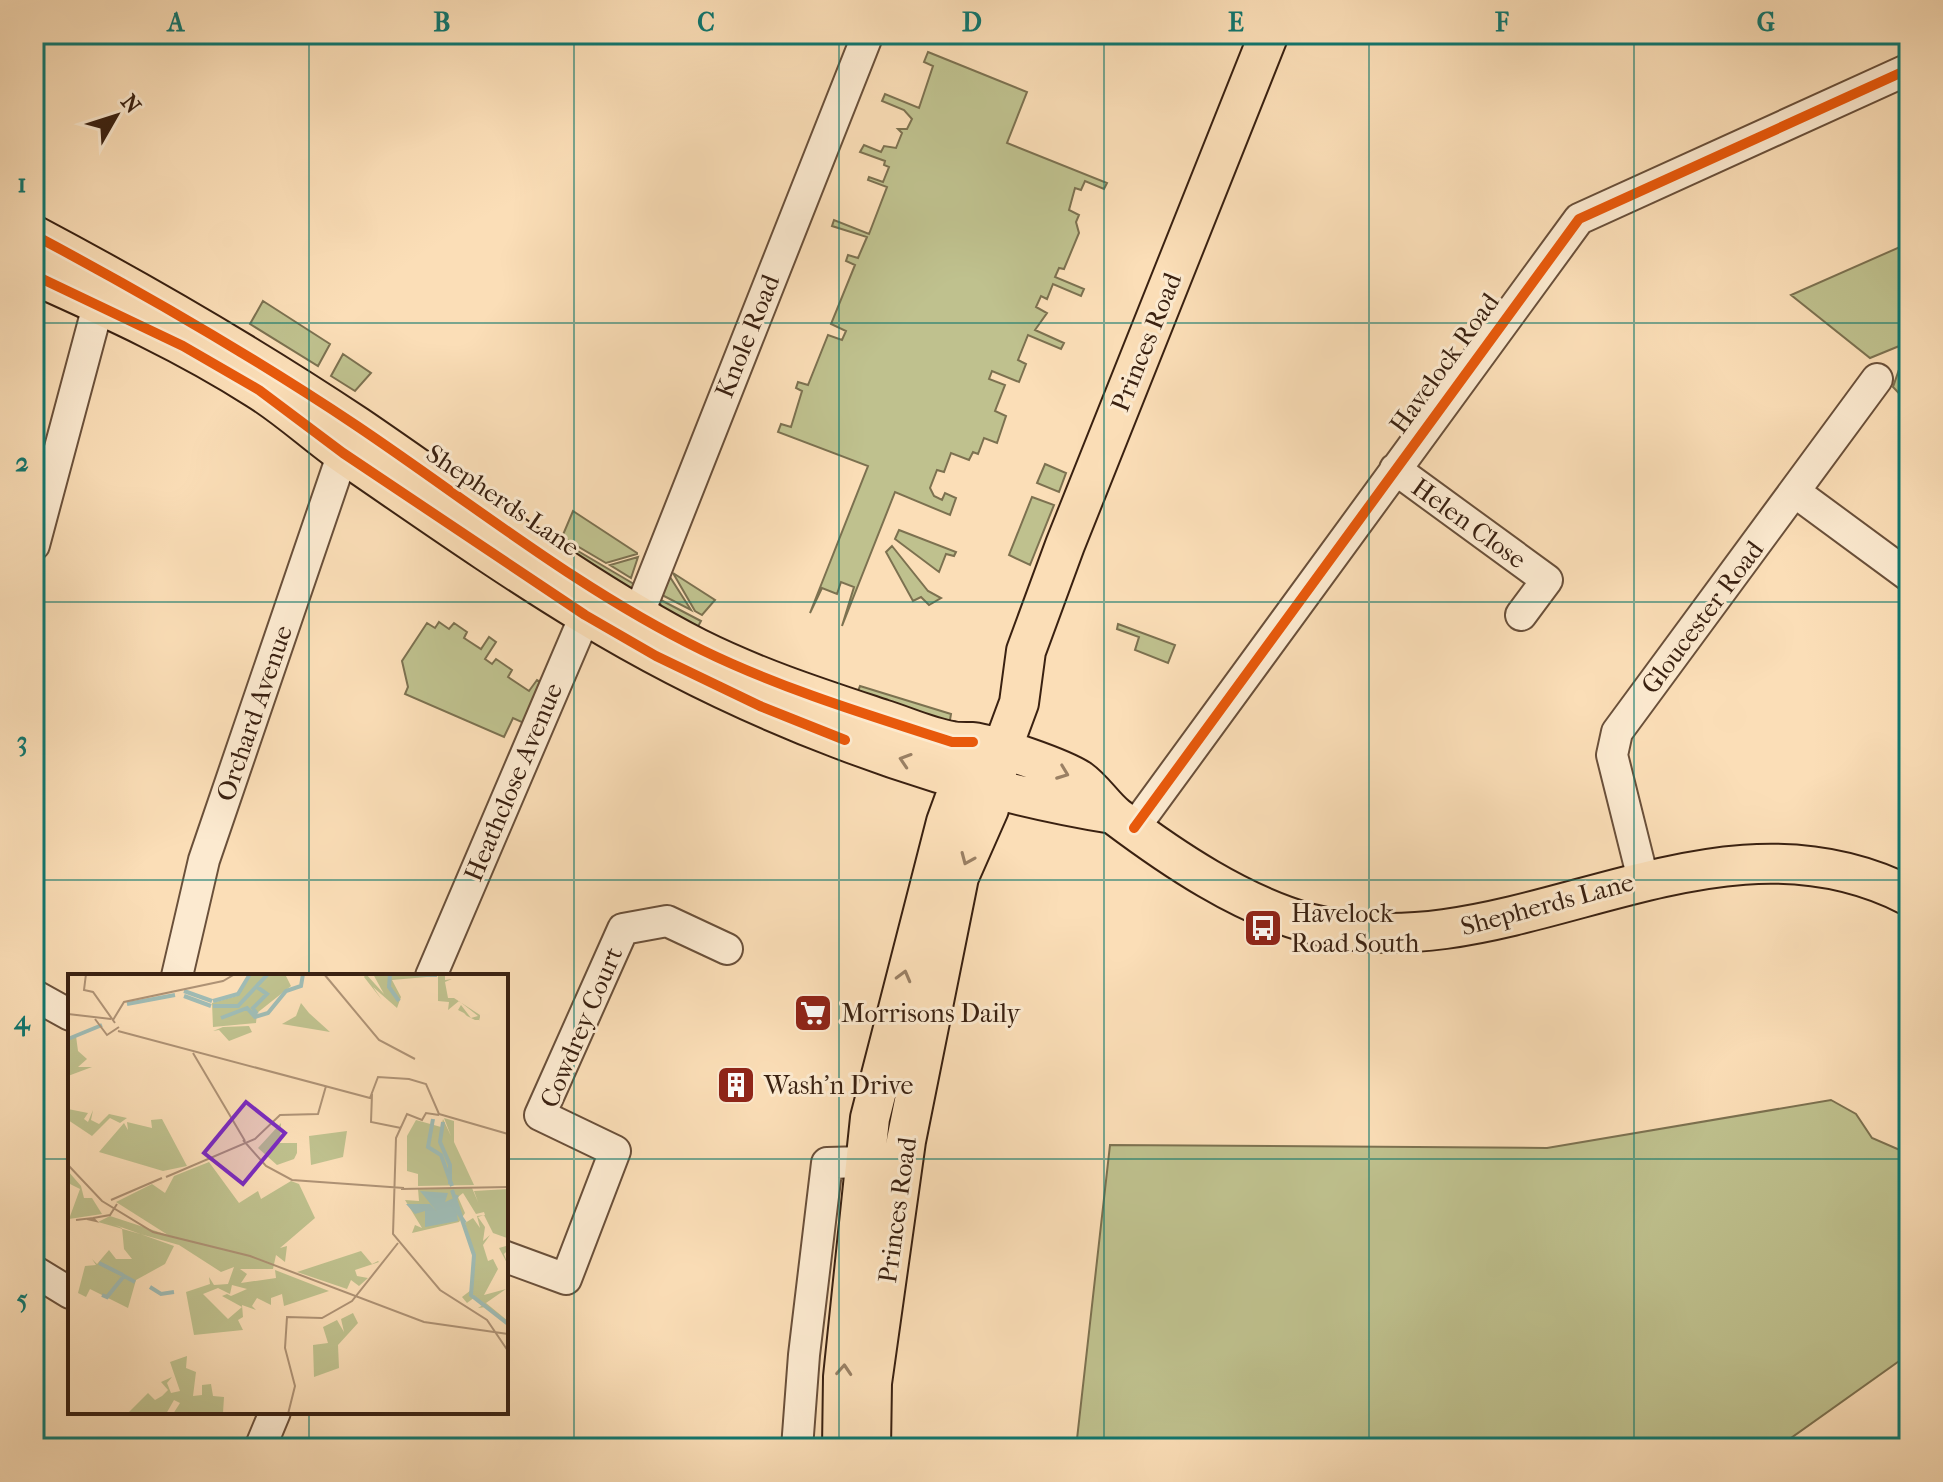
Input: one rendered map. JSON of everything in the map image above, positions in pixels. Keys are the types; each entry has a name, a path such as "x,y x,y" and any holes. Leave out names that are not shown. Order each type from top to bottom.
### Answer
{"main road":[{"name":"Princes Road","path":"871,1448 872,1383 909,1127 988,746 1019,703 1026,651 1269,34"},
{"name":"Shepherds Lane","path":"34,235 183,346 259,390 343,453 634,627 703,651 781,685 952,742 988,746 1079,779 1123,821 1255,903 1306,922 1363,934 1458,929 1643,879 1718,868 1795,864 1842,870 1879,881 1909,896"},
{"name":"Shepherds Lane","path":"34,275 105,290 259,362 590,602"},
{"name":"Shepherds Lane","path":"634,627 656,656 760,706 845,740 980,784 1123,821"},
{"name":"Princes Road","path":"842,1448 843,1377 870,1118 895,1008 946,822 980,784"}],"street":[{"name":"Knole Road","path":"634,627 674,517 868,34"},
{"name":"Havelock Road","path":"1123,821 1395,469 1579,219 1909,69"},
{"path":"34,545 105,290"},
{"name":"Gloucester Road","path":"1643,879 1612,755 1617,732 1877,379"},
{"name":"Orchard Avenue","path":"177,974 204,860 343,453"},
{"name":"Helen Close","path":"1395,469 1547,580 1521,615"},
{"path":"1795,492 1909,576"},
{"name":"Heathclose Avenue","path":"432,974 590,602"},
{"name":"Cowdrey Court","path":"508,1258 566,1279 615,1151 540,1115 623,929 667,921 727,949"},
{"path":"34,995 68,1014"},
{"name":"Princes Road","path":"797,1448 804,1355 827,1163 864,1162"},
{"path":"34,1271 68,1292"},
{"path":"260,1448 274,1414"}],"green space":[{"path":"928,52 1027,92 1007,143 1107,183 1104,189 1085,181 1081,190 1075,188 1069,210 1079,215 1076,222 1079,233 1064,269 1059,268 1055,277 1084,289 1081,296 1053,284 1047,299 1041,296 1036,307 1047,313 1035,330 1064,343 1061,349 1028,335 1018,360 1026,364 1019,382 992,371 989,379 1005,385 995,411 1006,416 997,443 984,438 978,454 973,452 969,460 951,453 944,472 937,470 930,488 934,496 942,500 945,493 956,498 950,515 895,492 842,626 854,587 841,582 837,594 822,588 810,613 868,466 778,432 781,424 791,427 802,391 796,388 798,382 808,385 828,335 842,340 846,331 831,324 855,265 846,261 848,255 858,258 867,237 832,226 834,220 869,234 887,187 868,180 869,177 883,182 889,167 884,165 885,161 860,152 864,145 881,152 884,146 896,148 902,133 898,129 907,129 912,119 904,110 882,101 885,94 919,108 933,66 924,62"},
{"path":"1909,243 1909,342 1870,358 1791,295"},
{"path":"263,301 330,344 318,366 250,324"},
{"path":"1909,353 1909,404 1893,387 1904,355"},
{"path":"343,354 371,373 355,391 331,376"},
{"path":"1045,464 1066,473 1059,492 1037,483"},
{"path":"1032,497 1054,505 1030,565 1009,555"},
{"path":"573,511 637,554 606,563 562,537"},
{"path":"899,530 956,552 954,556 946,554 939,572 895,539"},
{"path":"561,541 644,590 640,595 559,545"},
{"path":"892,546 928,591 941,598 929,605 921,597 913,601 886,552"},
{"path":"638,557 631,578 610,565"},
{"path":"673,573 715,600 702,615 695,611"},
{"path":"670,577 691,610 662,595"},
{"path":"657,598 701,621 695,632 665,613"},
{"path":"439,622 449,629 454,623 467,632 464,638 481,649 489,637 496,642 485,659 492,664 496,659 512,670 508,677 529,691 537,680 544,684 526,724 513,718 504,737 405,694 408,687 402,661 427,623 435,628"},
{"path":"1118,624 1175,645 1168,663 1135,650 1139,637 1117,629"},
{"path":"860,686 951,714 949,726 855,698"},
{"path":"1831,1100 1856,1114 1872,1138 1909,1154 1909,1354 1777,1448 1076,1448 1110,1145 1547,1148"}],"cycle path":[{"path":"1134,828 1579,219 1909,69"},
{"path":"34,235 278,375 569,573 656,626 732,664 794,689 952,742 973,742"},
{"path":"34,275 183,346 259,390 343,453 585,615 656,656 760,706 845,740"}],"place":[{"name":"Havelock Road South","path":"1263,928"},
{"name":"Morrisons Daily","path":"813,1013"},
{"name":"Wash'n Drive","path":"736,1085"}]}
